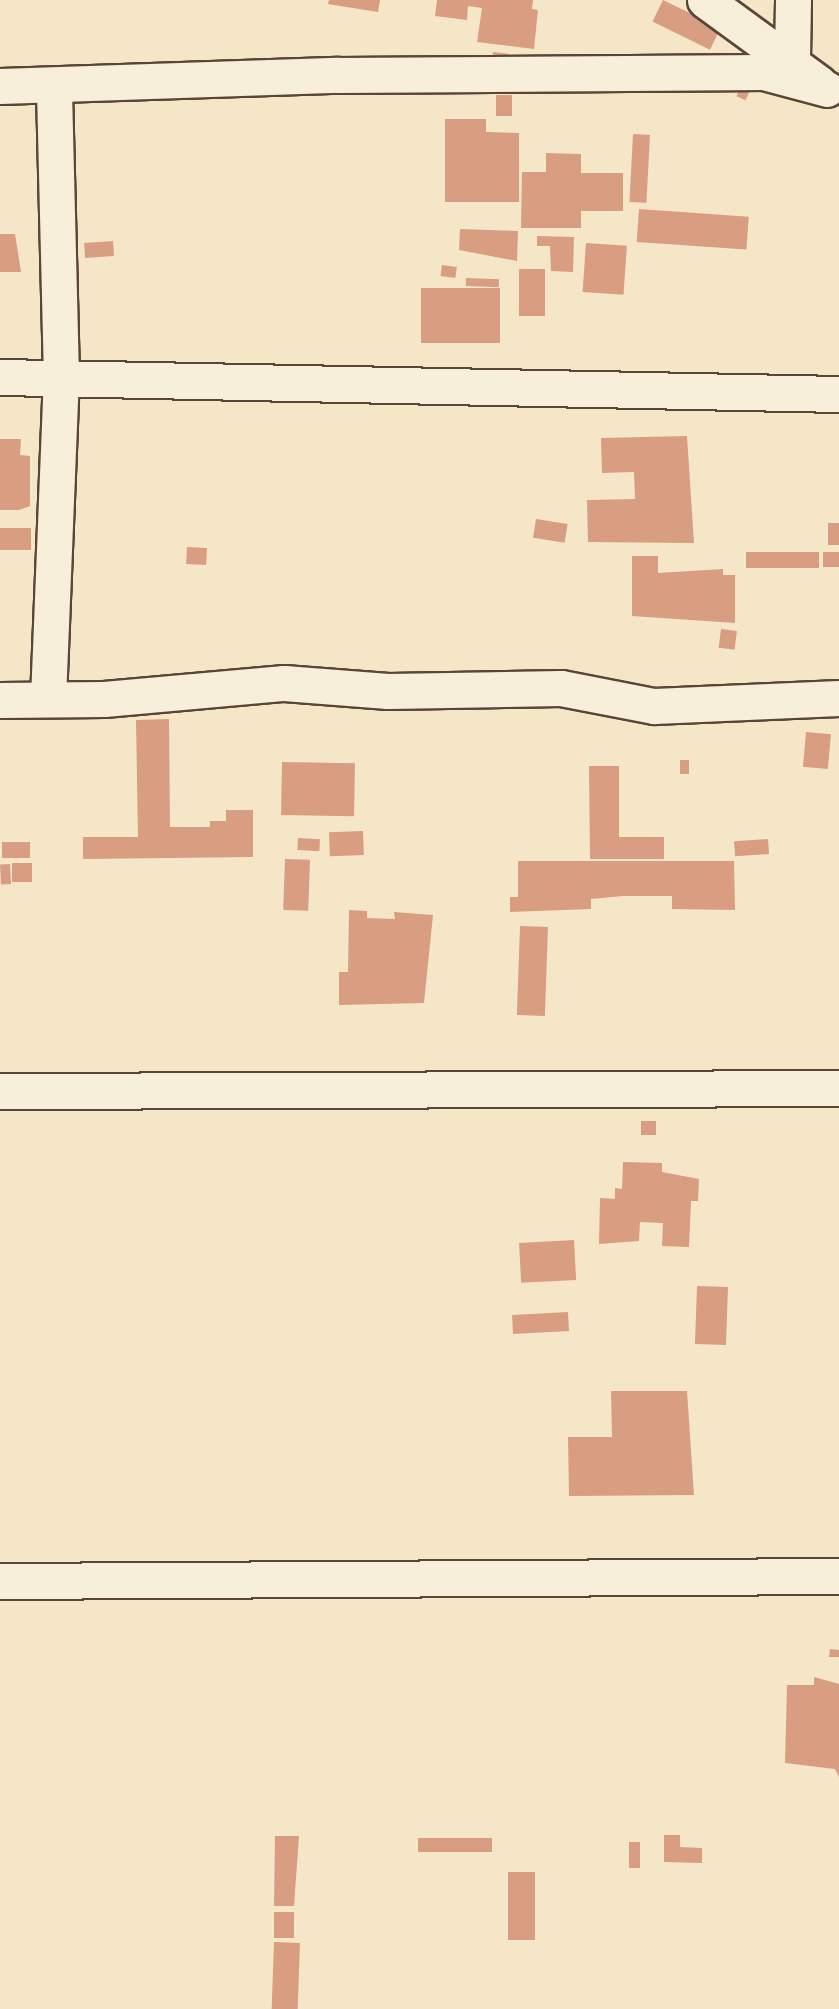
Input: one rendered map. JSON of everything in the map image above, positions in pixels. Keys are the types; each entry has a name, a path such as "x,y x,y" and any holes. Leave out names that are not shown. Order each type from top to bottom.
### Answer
{"street":[{"path":"705,0 792,58 833,93"},
{"path":"792,58 793,0"},
{"path":"0,86 54,87 326,75 764,72 833,93"},
{"path":"48,699 61,377 54,87"},
{"path":"0,377 839,394"},
{"path":"0,699 48,699 284,683 388,691 561,688 654,706 839,698"},
{"path":"0,1091 839,1088"},
{"path":"0,1581 839,1576"}],"building":[{"path":"329,0 380,0 378,12 328,4"},
{"path":"437,0 533,0 532,9 538,10 534,49 477,42 482,8 468,6 467,20 435,16"},
{"path":"663,0 721,28 710,50 652,22"},
{"path":"493,52 509,54 507,66 492,64"},
{"path":"745,77 754,81 746,100 736,96"},
{"path":"496,95 512,95 512,116 496,116"},
{"path":"445,119 486,119 486,132 519,133 519,202 445,202"},
{"path":"633,134 650,135 646,203 629,202"},
{"path":"546,153 581,154 581,173 623,173 623,211 581,211 581,228 521,228 522,172 546,172"},
{"path":"639,209 749,217 746,250 637,242"},
{"path":"460,229 518,231 517,261 459,250"},
{"path":"0,234 15,234 21,272 0,272"},
{"path":"537,236 574,237 573,272 551,271 550,246 537,246"},
{"path":"113,241 114,256 85,258 84,243"},
{"path":"586,243 627,246 623,295 583,292"},
{"path":"442,265 457,267 455,278 440,276"},
{"path":"519,269 545,269 545,316 519,316"},
{"path":"466,278 499,279 499,287 466,286"},
{"path":"421,288 500,288 500,343 421,343"},
{"path":"687,436 694,543 588,542 587,500 635,499 634,472 602,473 601,438"},
{"path":"0,439 21,439 20,455 30,456 30,506 19,510 0,510"},
{"path":"536,519 568,524 565,543 533,538"},
{"path":"828,523 839,523 839,545 828,545"},
{"path":"0,528 31,528 31,550 0,550"},
{"path":"187,547 207,548 206,565 186,564"},
{"path":"746,552 819,552 819,568 746,568"},
{"path":"823,552 839,552 839,567 823,567"},
{"path":"632,556 658,556 658,573 723,569 723,575 735,575 735,623 632,616"},
{"path":"721,629 737,631 735,650 719,648"},
{"path":"169,719 170,827 210,827 210,821 226,821 226,810 253,810 253,857 83,859 83,837 138,837 136,720"},
{"path":"806,732 831,734 828,769 803,767"},
{"path":"680,760 689,760 689,774 680,774"},
{"path":"282,762 355,763 354,816 281,815"},
{"path":"589,766 619,766 619,837 664,837 664,859 590,859"},
{"path":"363,831 364,855 330,856 329,832"},
{"path":"298,838 320,839 319,851 297,850"},
{"path":"768,839 769,854 735,856 734,841"},
{"path":"2,842 30,842 30,858 2,858"},
{"path":"285,859 310,860 308,911 283,910"},
{"path":"518,861 734,861 735,910 672,909 672,896 623,896 591,899 591,909 510,912 510,897 518,897"},
{"path":"12,863 32,863 32,882 12,882"},
{"path":"10,864 11,884 1,884 0,865"},
{"path":"349,910 367,911 367,918 395,919 394,912 433,915 424,1003 339,1005 339,972 348,972"},
{"path":"520,926 548,927 545,1016 517,1015"},
{"path":"641,1121 656,1121 656,1135 641,1135"},
{"path":"623,1162 662,1163 662,1172 699,1179 698,1201 691,1201 689,1247 662,1246 663,1223 640,1222 639,1241 599,1244 600,1198 615,1199 615,1188 622,1189"},
{"path":"574,1240 576,1280 521,1283 519,1243"},
{"path":"697,1286 728,1287 726,1345 695,1344"},
{"path":"568,1312 569,1331 513,1334 512,1315"},
{"path":"611,1391 687,1391 694,1495 569,1496 568,1437 612,1437"},
{"path":"830,1649 839,1650 839,1657 829,1657"},
{"path":"814,1677 839,1684 839,1777 835,1769 785,1763 787,1685 814,1685"},
{"path":"664,1835 680,1835 680,1847 702,1848 702,1863 664,1862"},
{"path":"275,1836 299,1836 294,1906 274,1906"},
{"path":"418,1838 492,1838 492,1852 418,1852"},
{"path":"629,1842 640,1842 640,1868 629,1868"},
{"path":"508,1872 535,1872 535,1940 508,1940"},
{"path":"274,1912 294,1912 294,1938 274,1938"},
{"path":"274,1942 300,1943 298,2009 272,2009"}]}
